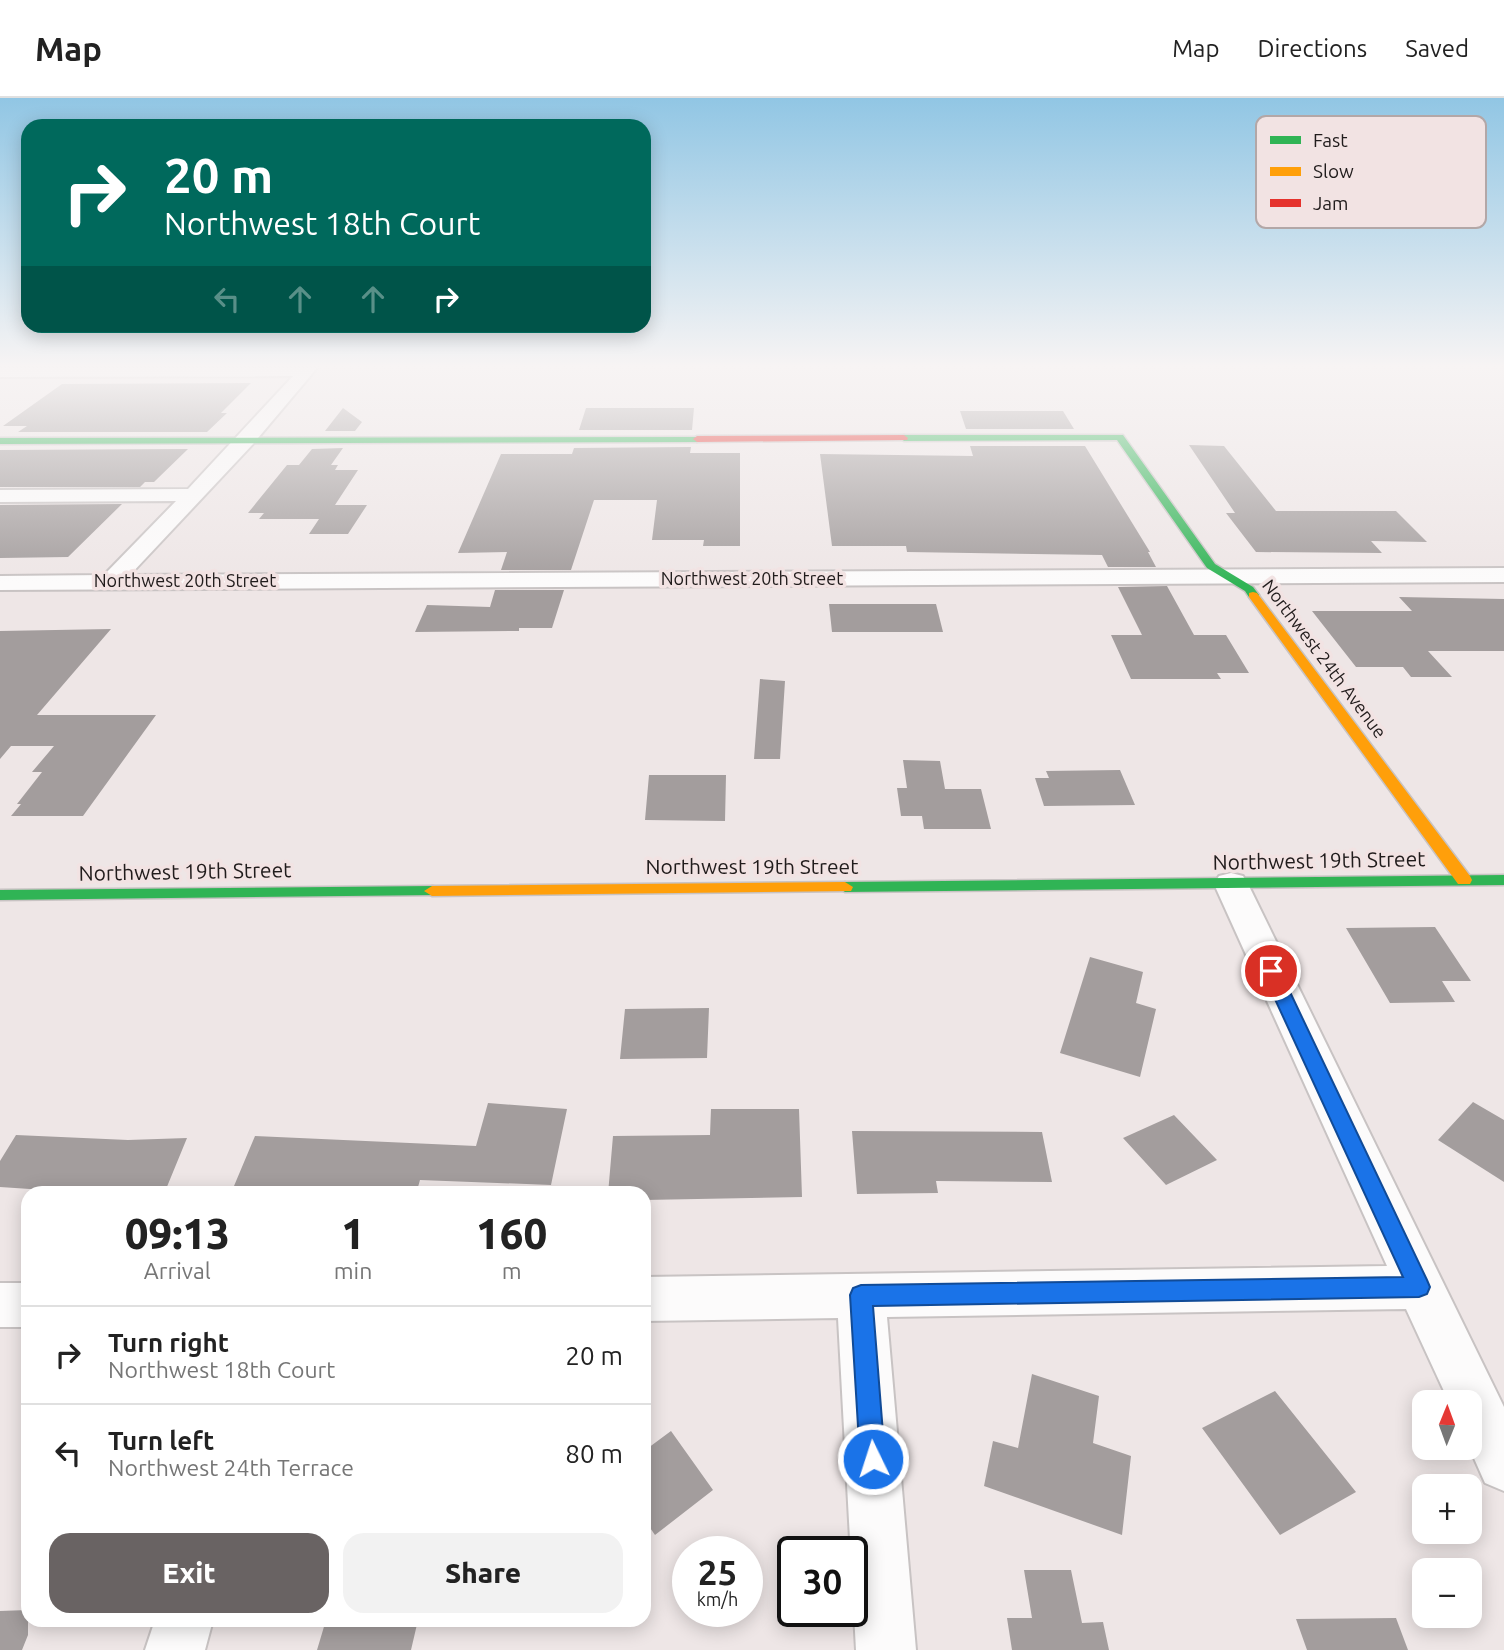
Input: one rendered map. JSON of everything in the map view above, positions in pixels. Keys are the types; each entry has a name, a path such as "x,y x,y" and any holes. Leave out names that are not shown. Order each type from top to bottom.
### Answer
{"street":[{"path":"0,441 141,440"},
{"path":"112,581 246,440"},
{"name":"Northwest 24th Avenue","path":"1123,440 1211,566 1249,589 1464,880"},
{"path":"0,496 194,495"},
{"name":"Northwest 20th Street","path":"0,583 1504,575"},
{"name":"Northwest 19th Street","path":"0,895 1504,880"},
{"path":"1231,884 1504,1464"},
{"path":"651,1299 1419,1287"},
{"path":"861,1295 886,1650"},
{"path":"0,1305 21,1305"},
{"path":"175,1650 182,1627"}],"building":[{"path":"1189,445 1224,446 1276,511 1396,511 1427,542 1371,541 1382,553 1256,552 1226,513 1235,513"},
{"path":"970,446 1085,446 1150,552 1156,567 1108,567 1102,555 907,552 906,546 832,546 820,454 973,456"},
{"path":"691,447 690,453 740,453 740,546 703,546 704,540 652,540 657,500 594,500 571,570 501,570 507,552 458,553 501,454 572,454 574,448"},
{"path":"343,448 331,465 338,465 335,470 358,470 335,505 367,505 348,534 309,534 319,519 259,519 264,513 248,513 287,465 299,465 312,449"},
{"path":"188,449 154,482 145,482 140,487 0,487 0,450"},
{"path":"122,504 68,557 0,558 0,505"},
{"path":"1167,586 1194,635 1226,635 1249,673 1217,673 1221,679 1131,679 1111,635 1142,635 1118,587"},
{"path":"495,590 564,590 552,628 415,632 427,605 490,607"},
{"path":"1399,597 1504,599 1504,651 1428,651 1452,677 1411,677 1403,667 1356,667 1312,611 1412,611"},
{"path":"829,604 936,604 943,632 832,632"},
{"path":"111,629 37,715 156,715 83,816 11,816 42,772 32,772 54,746 11,746 0,759 0,631"},
{"path":"760,679 785,681 780,759 754,759"},
{"path":"903,760 940,761 945,789 981,789 991,829 924,829 922,816 901,816 897,788 907,788"},
{"path":"1120,770 1135,805 1044,806 1035,778 1049,778 1046,771"},
{"path":"649,775 726,775 725,821 645,820"},
{"path":"1435,927 1471,981 1442,981 1455,1002 1390,1003 1346,928"},
{"path":"1090,957 1143,972 1136,1003 1156,1009 1140,1077 1060,1053"},
{"path":"709,1008 707,1058 620,1059 625,1009"},
{"path":"1473,1102 1504,1120 1504,1182 1438,1140"},
{"path":"488,1103 567,1109 551,1185 420,1180 418,1186 234,1186 255,1136 476,1146"},
{"path":"711,1109 799,1109 802,1197 651,1200 651,1186 609,1186 613,1136 710,1135"},
{"path":"1174,1115 1217,1160 1166,1185 1123,1138"},
{"path":"852,1131 1042,1132 1052,1182 936,1181 938,1193 857,1194"},
{"path":"16,1135 128,1140 187,1138 167,1186 0,1187 0,1161"},
{"path":"1032,1374 1099,1396 1093,1443 1131,1456 1122,1535 984,1486 993,1441 1018,1448"},
{"path":"1275,1391 1356,1492 1280,1535 1202,1428"},
{"path":"671,1431 713,1490 655,1535 651,1529 651,1446"},
{"path":"1024,1570 1071,1570 1082,1623 1103,1622 1109,1650 1012,1650 1007,1618 1032,1618"},
{"path":"21,1610 21,1627 28,1627 22,1650 0,1650 0,1611"},
{"path":"1396,1618 1408,1650 1307,1650 1296,1619"},
{"path":"324,1627 416,1627 411,1650 317,1650"}],"traffic: fast":[{"path":"0,441 200,440"},
{"path":"1122,440 1211,566 1249,589 1253,595"},
{"path":"845,887 1504,880"},
{"path":"0,895 432,891"}],"traffic: slow":[{"path":"1253,595 1464,880"},
{"path":"432,891 845,887"}],"route":[{"path":"873,1459 861,1295 1419,1287 1271,971"}]}
